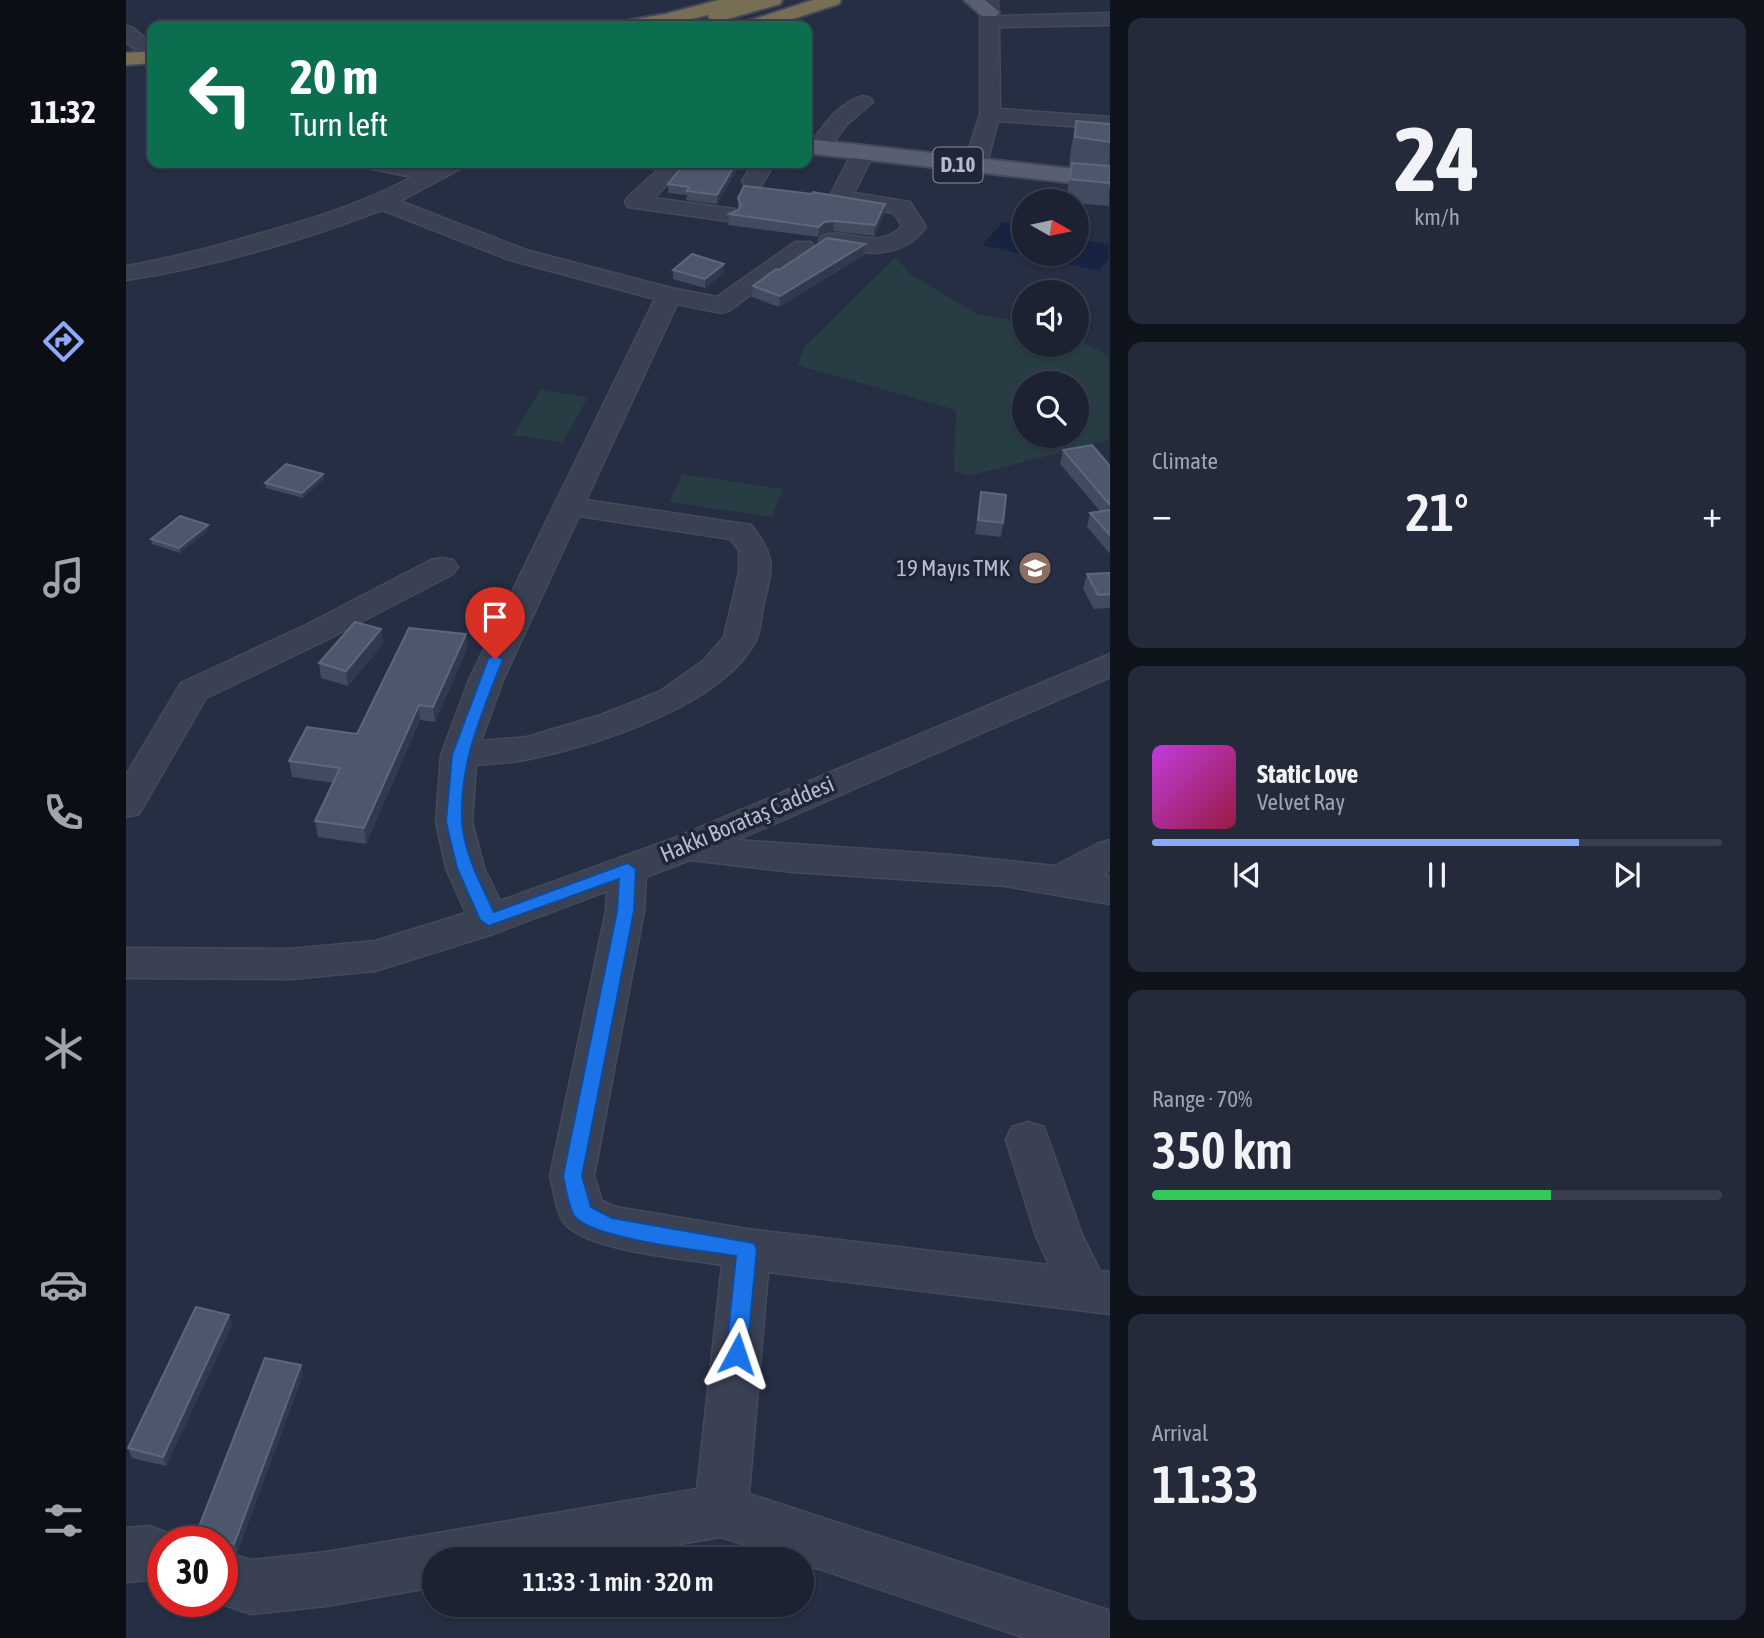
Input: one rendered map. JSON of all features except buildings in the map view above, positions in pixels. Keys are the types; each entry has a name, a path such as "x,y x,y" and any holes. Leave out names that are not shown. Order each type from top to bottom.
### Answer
{"highway":[{"path":"659,21 741,0"},
{"path":"693,21 773,0"},
{"path":"729,21 801,0"},
{"path":"767,21 832,0"},
{"path":"126,59 147,56"},
{"path":"126,69 147,58"},
{"path":"126,77 147,76"}],"main road":[{"name":"D.10","path":"812,140 863,153 1110,180"},
{"name":"D.10","path":"812,140 1110,172"}],"street":[{"path":"1019,21 1022,0"},
{"path":"976,159 990,114 985,9 1019,21 1052,10 1088,11 1110,19"},
{"path":"126,32 147,52"},
{"path":"126,50 147,55"},
{"path":"812,139 863,102"},
{"path":"990,114 1110,123"},
{"path":"831,240 877,247 892,246 908,236 914,227 902,207 840,198 863,153"},
{"path":"672,168 636,202 727,214"},
{"path":"126,273 177,265 382,202 444,169"},
{"path":"382,202 518,255 669,295 721,305 803,247"},
{"path":"489,920 465,868 454,822 459,755 486,680 669,295"},
{"path":"459,755 528,748 613,723 671,700 715,668 740,639 755,572 754,550 740,531 568,506"},
{"path":"126,805 193,691 317,632 442,567"},
{"name":"Hakkı Borataş Caddesi","path":"126,963 291,964 375,956 489,920 688,847 1110,664"},
{"path":"688,847 737,854 959,868 1062,879 1110,890"},
{"path":"1062,879 1110,853"},
{"path":"628,869 625,911 572,1176 583,1213 609,1226 747,1249 1097,1292"},
{"path":"1028,1140 1059,1236 1097,1292"},
{"path":"721,1511 747,1249"},
{"path":"510,1547 721,1511 1108,1638"},
{"path":"126,1555 147,1553"},
{"path":"238,1583 251,1587 326,1579 422,1562"}],"green space":[{"path":"896,257 910,274 978,315 1012,319 1012,357 1089,357 1089,346 1109,356 1109,440 1089,445 1089,371 1012,371 1012,448 1078,448 968,476 954,471 956,410 797,365 805,346"},
{"path":"540,390 588,397 563,442 513,435"},
{"path":"682,474 783,489 772,517 669,502"}],"water":[{"path":"1003,222 1012,224 1012,252 982,245"},
{"path":"1089,241 1109,245 1109,258 1099,271 1076,266 1089,266"}],"place":[{"name":"19 Mayıs TMK","path":"1035,568"}],"route":[{"path":"495,659 459,755 454,822 465,868 489,920 628,869 625,911 572,1176 583,1213 609,1226 747,1249 737,1354"}]}
